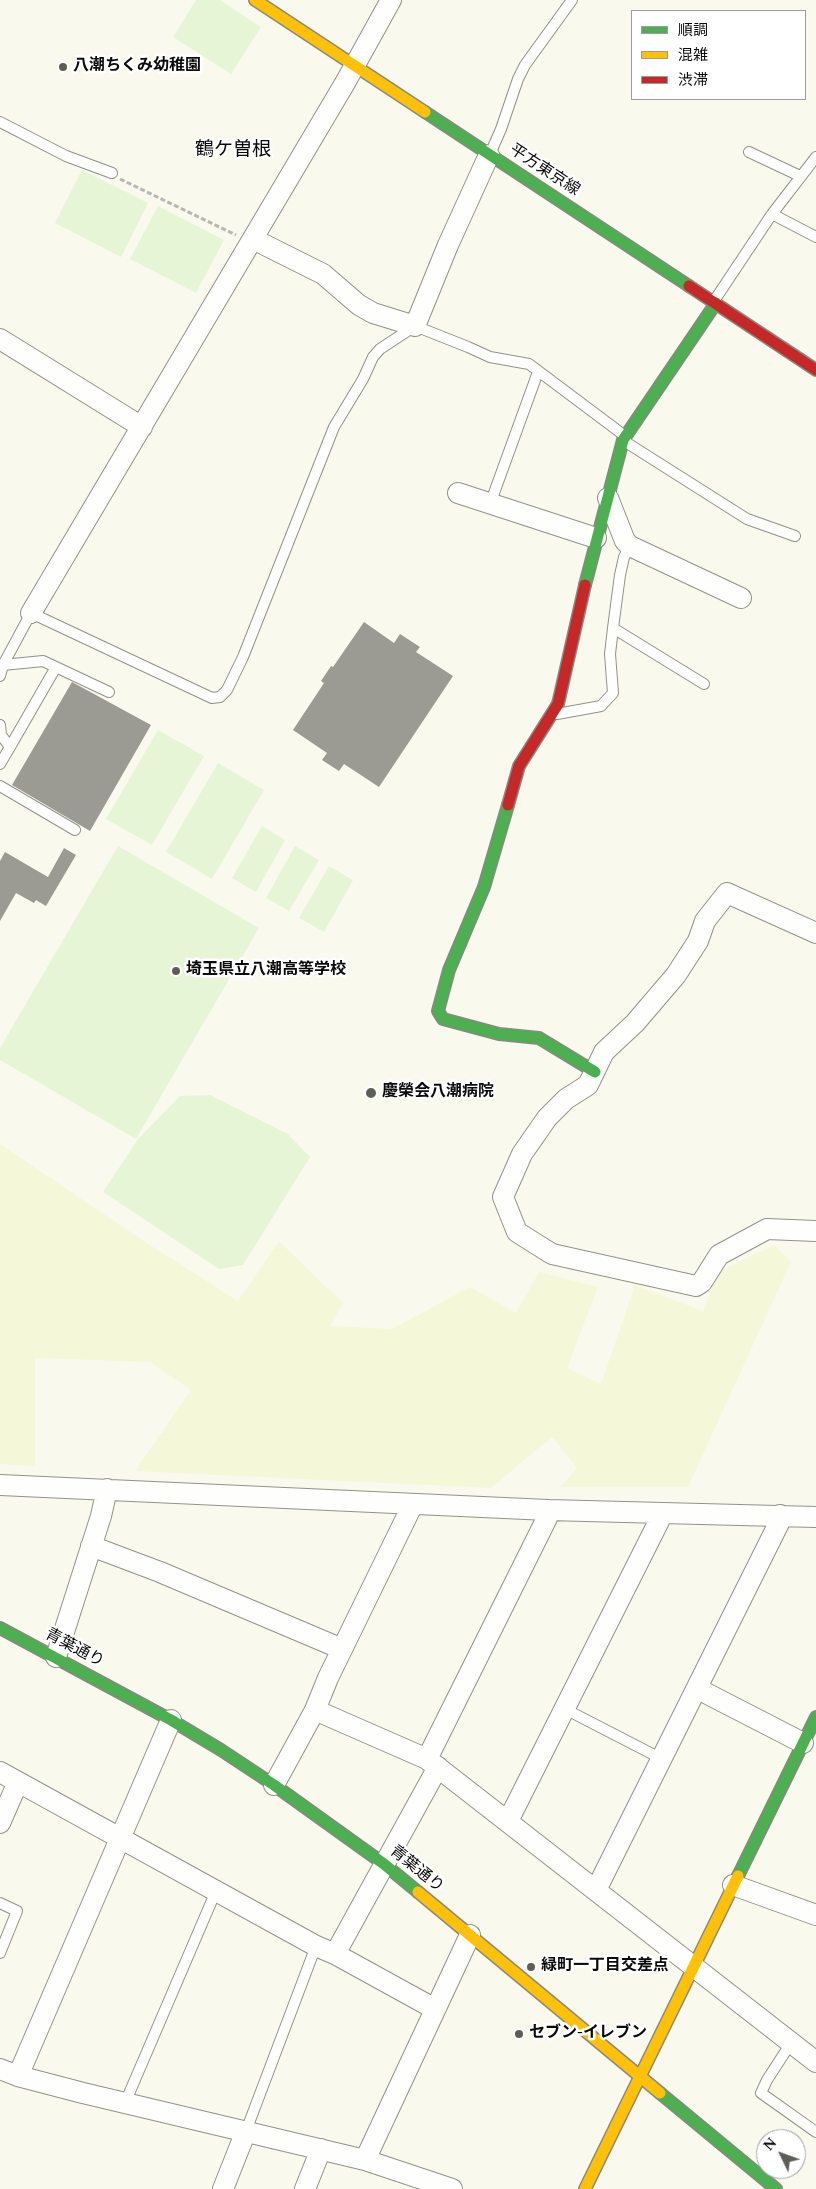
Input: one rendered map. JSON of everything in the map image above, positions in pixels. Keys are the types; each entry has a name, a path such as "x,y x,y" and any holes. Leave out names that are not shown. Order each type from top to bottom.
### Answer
{"street":[{"name":"平方東京線","path":"255,0 816,370"},
{"path":"31,613 252,241 391,0"},
{"path":"252,241 323,274 366,309 415,326 448,245 489,155"},
{"path":"594,1072 539,1038 499,1034 443,1019 438,1011 449,970 484,887 519,766 558,704 596,538 624,438 715,302"},
{"path":"0,339 142,427"},
{"path":"458,493 596,538"},
{"path":"608,498 625,542 630,546 741,598"},
{"path":"816,933 727,893 706,921 698,941 676,975 635,1023 604,1052 588,1085 566,1099 546,1118 522,1154 503,1197 517,1232 552,1254 696,1286 702,1282 719,1255 766,1229 816,1231"},
{"path":"0,1484 548,1510 816,1517"},
{"path":"56,1657 107,1489"},
{"path":"274,1785 315,1710 342,1649 410,1510 411,1504"},
{"path":"335,1954 384,1864 547,1518 548,1510"},
{"path":"508,1821 659,1521 660,1513"},
{"path":"596,1890 698,1689 779,1523 780,1516"},
{"path":"91,1546 160,1572 342,1649"},
{"name":"青葉通り","path":"0,1628 171,1720 274,1785 384,1864 776,2189"},
{"path":"698,1689 803,1743"},
{"path":"315,1710 432,1763 816,2062"},
{"path":"585,2189 816,1718"},
{"path":"171,1720 120,1838 9,2072 125,2103 321,2148 365,2160 452,2189"},
{"path":"0,1772 316,1946 335,1954 435,2009"},
{"path":"0,1823 18,1782"},
{"path":"733,1885 816,1915"},
{"path":"365,2160 470,1935"},
{"path":"223,2189 246,2131"},
{"path":"305,2189 321,2148"}],"lane":[{"path":"489,155 525,65 572,0"},
{"path":"0,122 66,156 112,173"},
{"path":"749,152 800,176"},
{"path":"715,302 772,214 816,157"},
{"path":"772,214 816,237"},
{"path":"0,676 3,665 31,613 212,698 220,697 227,690 243,657 334,427 363,379 373,356 380,348 415,326 468,346 490,357 529,364 624,438 748,519 795,536"},
{"path":"490,504 538,372"},
{"path":"551,714 601,706 613,693 610,654 613,628 620,575 624,557 630,546"},
{"path":"613,628 704,684"},
{"path":"3,665 43,661 109,692"},
{"path":"0,764 56,667"},
{"path":"0,725 1,735 10,747"},
{"path":"0,786 75,830"},
{"path":"565,1709 662,1760"},
{"path":"125,2103 216,1891"},
{"path":"0,1903 18,1911 0,1953"},
{"path":"246,2131 316,1946"},
{"path":"791,2043 767,2080 761,2094 816,2132"}],"path":[{"path":"112,173 122,181 252,241"}],"green space":[{"path":"196,0 220,0 261,27 231,74 173,37"},
{"path":"82,170 148,203 121,257 55,223"},
{"path":"158,206 224,240 196,293 130,259"},
{"path":"158,730 204,756 152,845 106,819"},
{"path":"218,763 264,790 212,879 166,852"},
{"path":"262,826 285,840 256,892 232,878"},
{"path":"118,846 259,928 136,1139 0,1060 0,1048"},
{"path":"295,846 319,860 289,911 266,898"},
{"path":"329,866 353,880 324,932 299,918"},
{"path":"210,1095 288,1134 310,1157 243,1265 219,1269 103,1192 138,1139 180,1096"},
{"path":"0,1144 150,1245 238,1301 279,1241 343,1303 330,1326 392,1329 470,1287 516,1313 539,1272 598,1287 567,1368 601,1384 635,1285 703,1311 719,1271 775,1245 791,1262 688,1487 561,1487 577,1468 552,1437 491,1488 135,1471 191,1390 150,1362 35,1358 35,1466 0,1464"}],"building":[{"path":"364,622 394,643 400,634 420,647 416,652 453,676 379,787 344,764 339,771 322,760 327,753 293,730 324,683 321,681"},
{"path":"72,682 151,725 90,831 12,785"},
{"path":"64,848 76,855 46,906 36,900 34,903 16,893 0,921 0,861 5,852 48,877"}],"traffic: fast":[{"path":"425,112 689,286"},
{"path":"585,585 623,440 716,303"},
{"path":"508,805 484,887 449,970 438,1011 443,1019 499,1034 539,1038 595,1072"},
{"path":"0,1628 171,1720 221,1750 274,1785 384,1864 418,1892"},
{"path":"738,1876 816,1717"},
{"path":"660,2093 776,2189"}],"traffic: slow":[{"path":"255,0 425,112"},
{"path":"585,2189 738,1876"},
{"path":"418,1892 660,2093"}],"traffic: jam":[{"path":"689,286 816,370"},
{"path":"508,805 519,766 558,704 585,585"}],"place":[{"name":"八潮ちくみ幼稚園","path":"63,67"},
{"name":"埼玉県立八潮高等学校","path":"176,971"},
{"name":"慶榮会八潮病院","path":"371,1093"},
{"name":"緑町一丁目交差点","path":"531,1967"},
{"name":"セブン-イレブン","path":"519,2034"}],"district":[{"name":"鶴ケ曽根","path":"233,151"}]}
